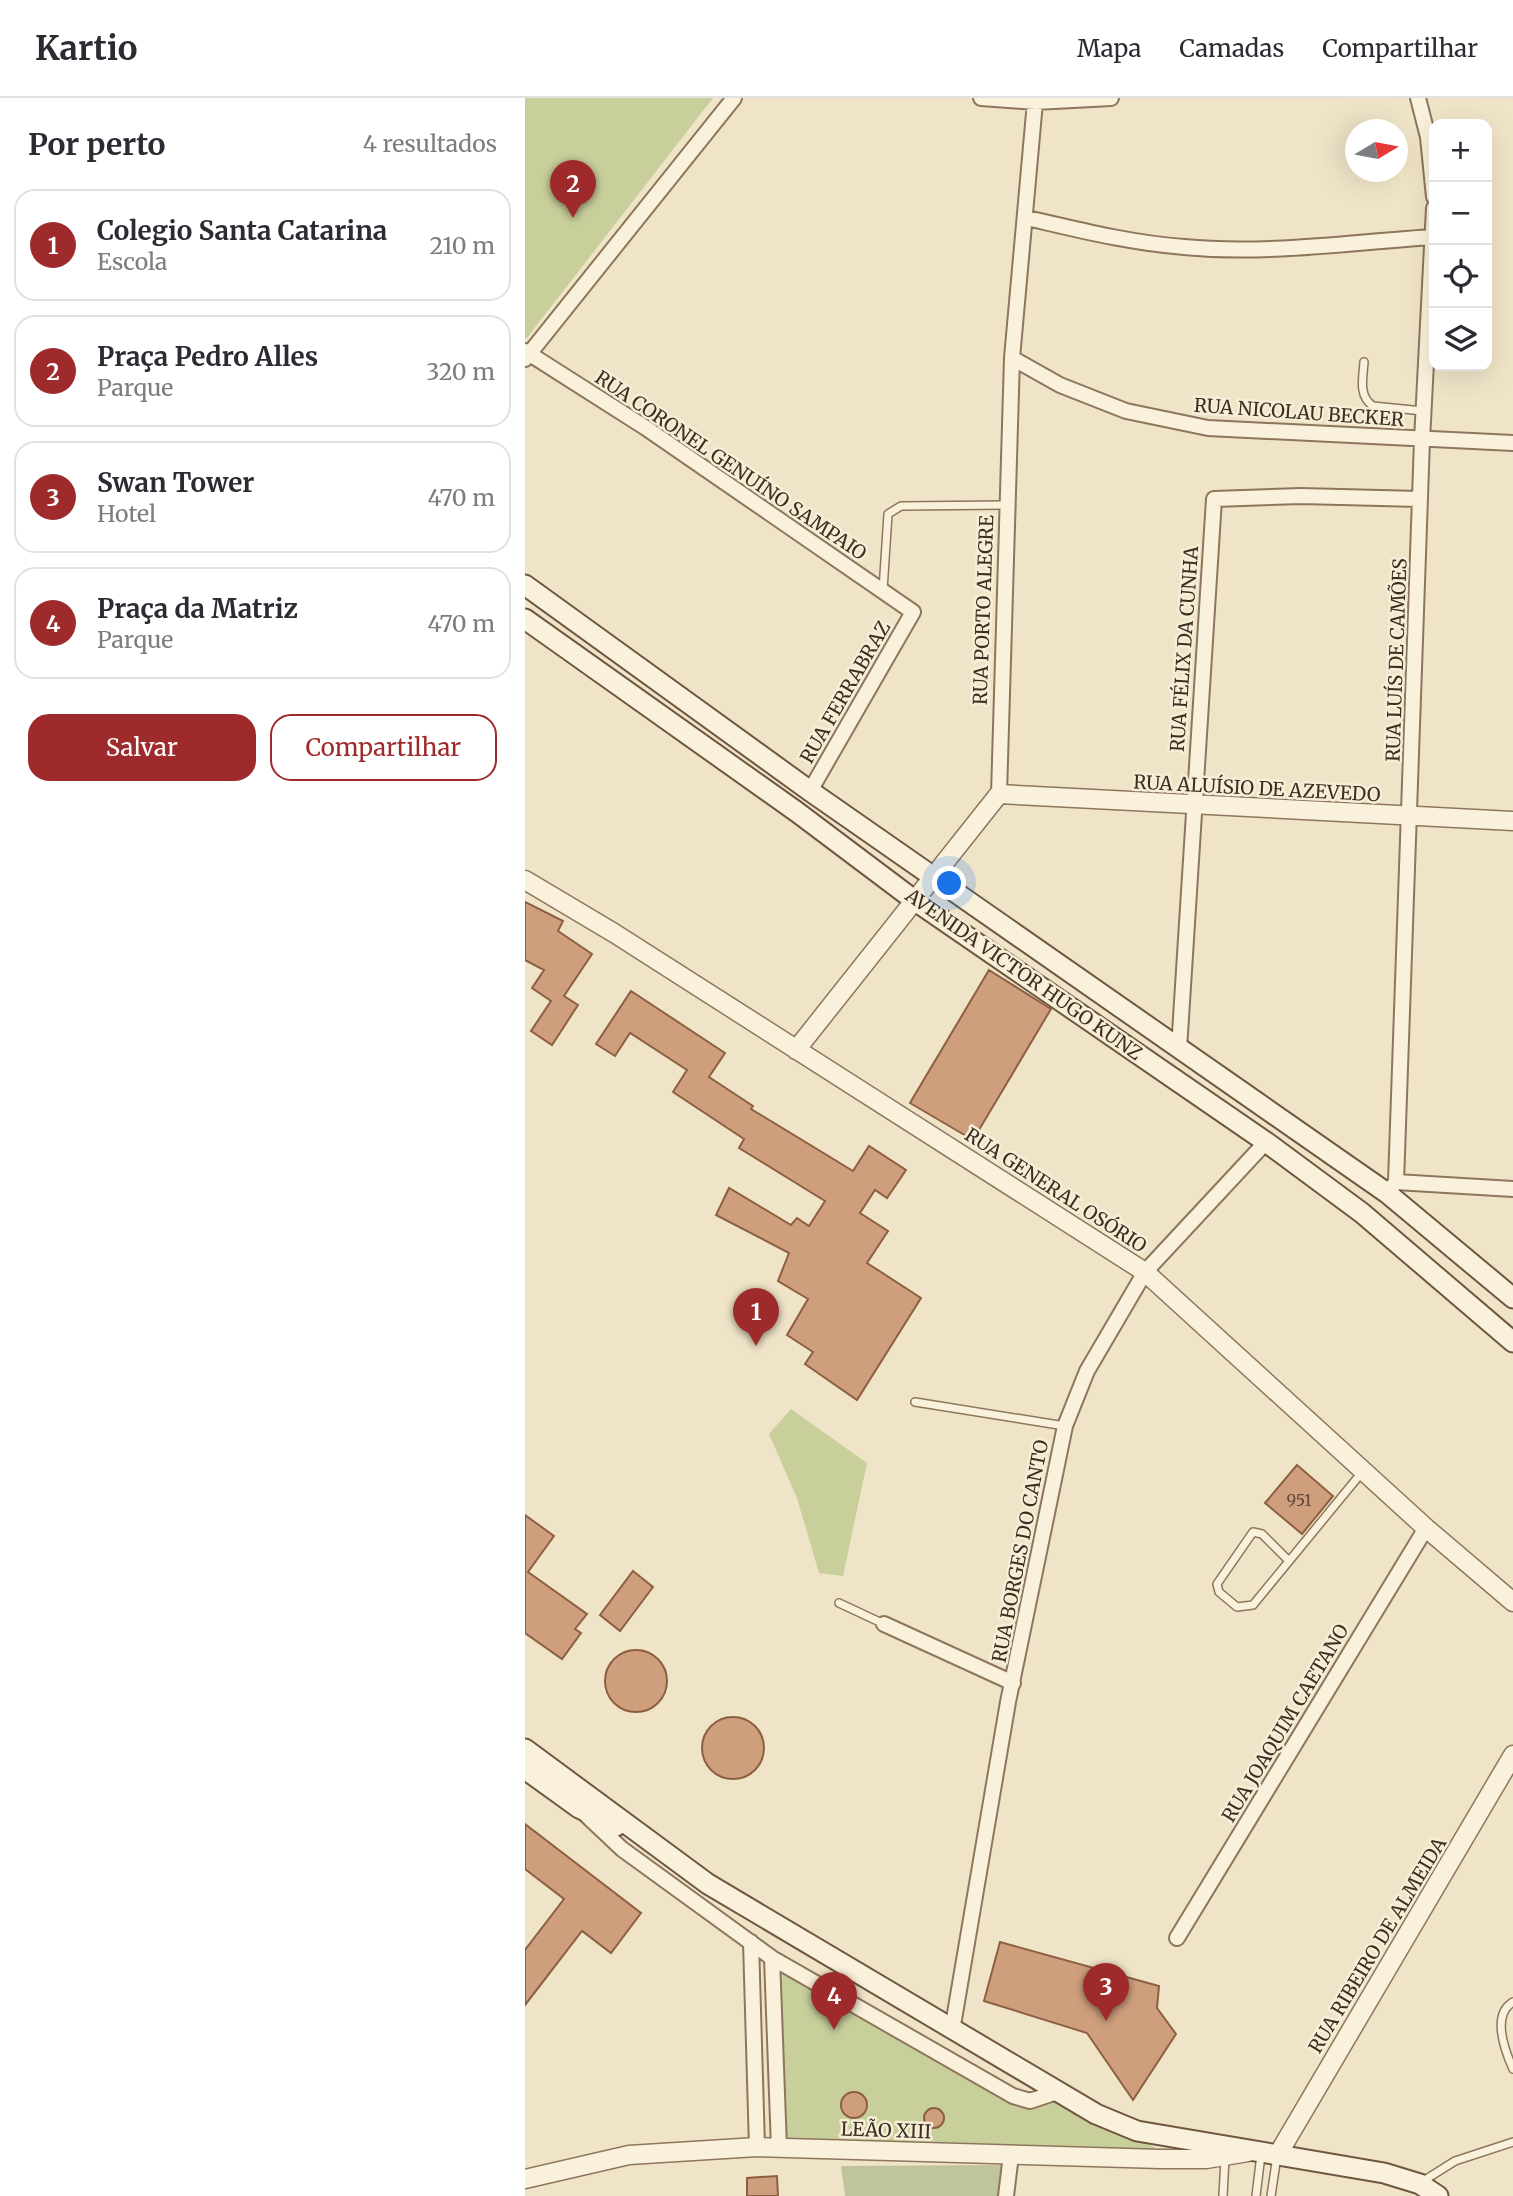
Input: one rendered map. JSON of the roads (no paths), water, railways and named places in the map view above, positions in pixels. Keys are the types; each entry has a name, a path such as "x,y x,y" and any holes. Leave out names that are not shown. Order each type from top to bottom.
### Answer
{"main road":[{"name":"AVENIDA VICTOR HUGO KUNZ","path":"525,585 810,791 1179,1049 1391,1187 1513,1298"},
{"name":"AVENIDA VICTOR HUGO KUNZ","path":"525,619 797,812 914,900 1266,1142 1362,1213 1513,1342"},
{"path":"525,1749 590,1794 648,1842 788,1934 1057,2092 1115,2123 1137,2131 1384,2173 1420,2184 1438,2196"},
{"path":"525,1769 579,1808 648,1842"}],"street":[{"path":"526,355 734,98"},
{"path":"981,98 1035,102 1111,98"},
{"path":"1418,98 1428,137 1432,182"},
{"name":"RUA PORTO ALEGRE","path":"999,794 1011,359 1027,218 1035,102"},
{"path":"1027,218 1115,239 1186,248 1263,248 1429,237"},
{"name":"RUA LUÍS DE CAMÕES","path":"1391,1187 1410,816 1423,411 1433,245"},
{"name":"RUA CORONEL GENUÍNO SAMPAIO","path":"526,355 646,428 913,612"},
{"name":"RUA NICOLAU BECKER","path":"1011,359 1060,386 1126,411 1208,429 1513,443"},
{"name":"RUA FÉLIX DA CUNHA","path":"1179,1049 1192,806 1214,499 1301,496 1420,499"},
{"name":"RUA FERRABRAZ","path":"810,791 913,612"},
{"path":"796,1050 999,794"},
{"name":"RUA ALUÍSIO DE AZEVEDO","path":"999,794 1513,821"},
{"name":"RUA GENERAL OSÓRIO","path":"525,880 614,933 1145,1272 1426,1528 1513,1602"},
{"name":"RUA BORGES DO CANTO","path":"952,2031 1013,1683 1065,1426 1087,1371 1145,1272 1266,1142"},
{"path":"1391,1187 1513,1189"},
{"name":"RUA JOAQUIM CAETANO","path":"1177,1938 1426,1528"},
{"path":"884,1624 1013,1683"},
{"name":"RUA RIBEIRO DE ALMEIDA","path":"1262,2154 1513,1755"},
{"path":"579,1808 622,1849 772,1958 1013,2096 1030,2101 1057,2092"},
{"path":"751,1942 757,2147"},
{"path":"772,1958 779,2148"},
{"name":"LEÃO XIII","path":"525,2179 629,2155 757,2147 1172,2159 1262,2154"},
{"path":"1006,2196 1011,2155"}],"lane":[{"path":"1364,362 1363,396 1367,402 1373,406 1423,411"},
{"path":"883,591 888,514 901,506 1007,505"},
{"path":"915,1402 1065,1426"},
{"path":"1289,1561 1262,1534 1253,1532 1217,1584 1219,1592 1237,1606 1253,1605 1363,1471"},
{"path":"839,1603 884,1624"},
{"path":"1513,2002 1502,2019 1505,2052 1513,2069"},
{"path":"1420,2184 1455,2161 1513,2142"},
{"path":"1257,2196 1262,2154"},
{"path":"1262,2154 1271,2196"},
{"path":"1223,2196 1226,2157"}],"place":[{"name":"Praça Pedro Alles","path":"573,218"},
{"name":"Colegio Santa Catarina","path":"756,1346"},
{"name":"Swan Tower","path":"1106,2021"},
{"name":"Praça da Matriz","path":"834,2030"}]}
